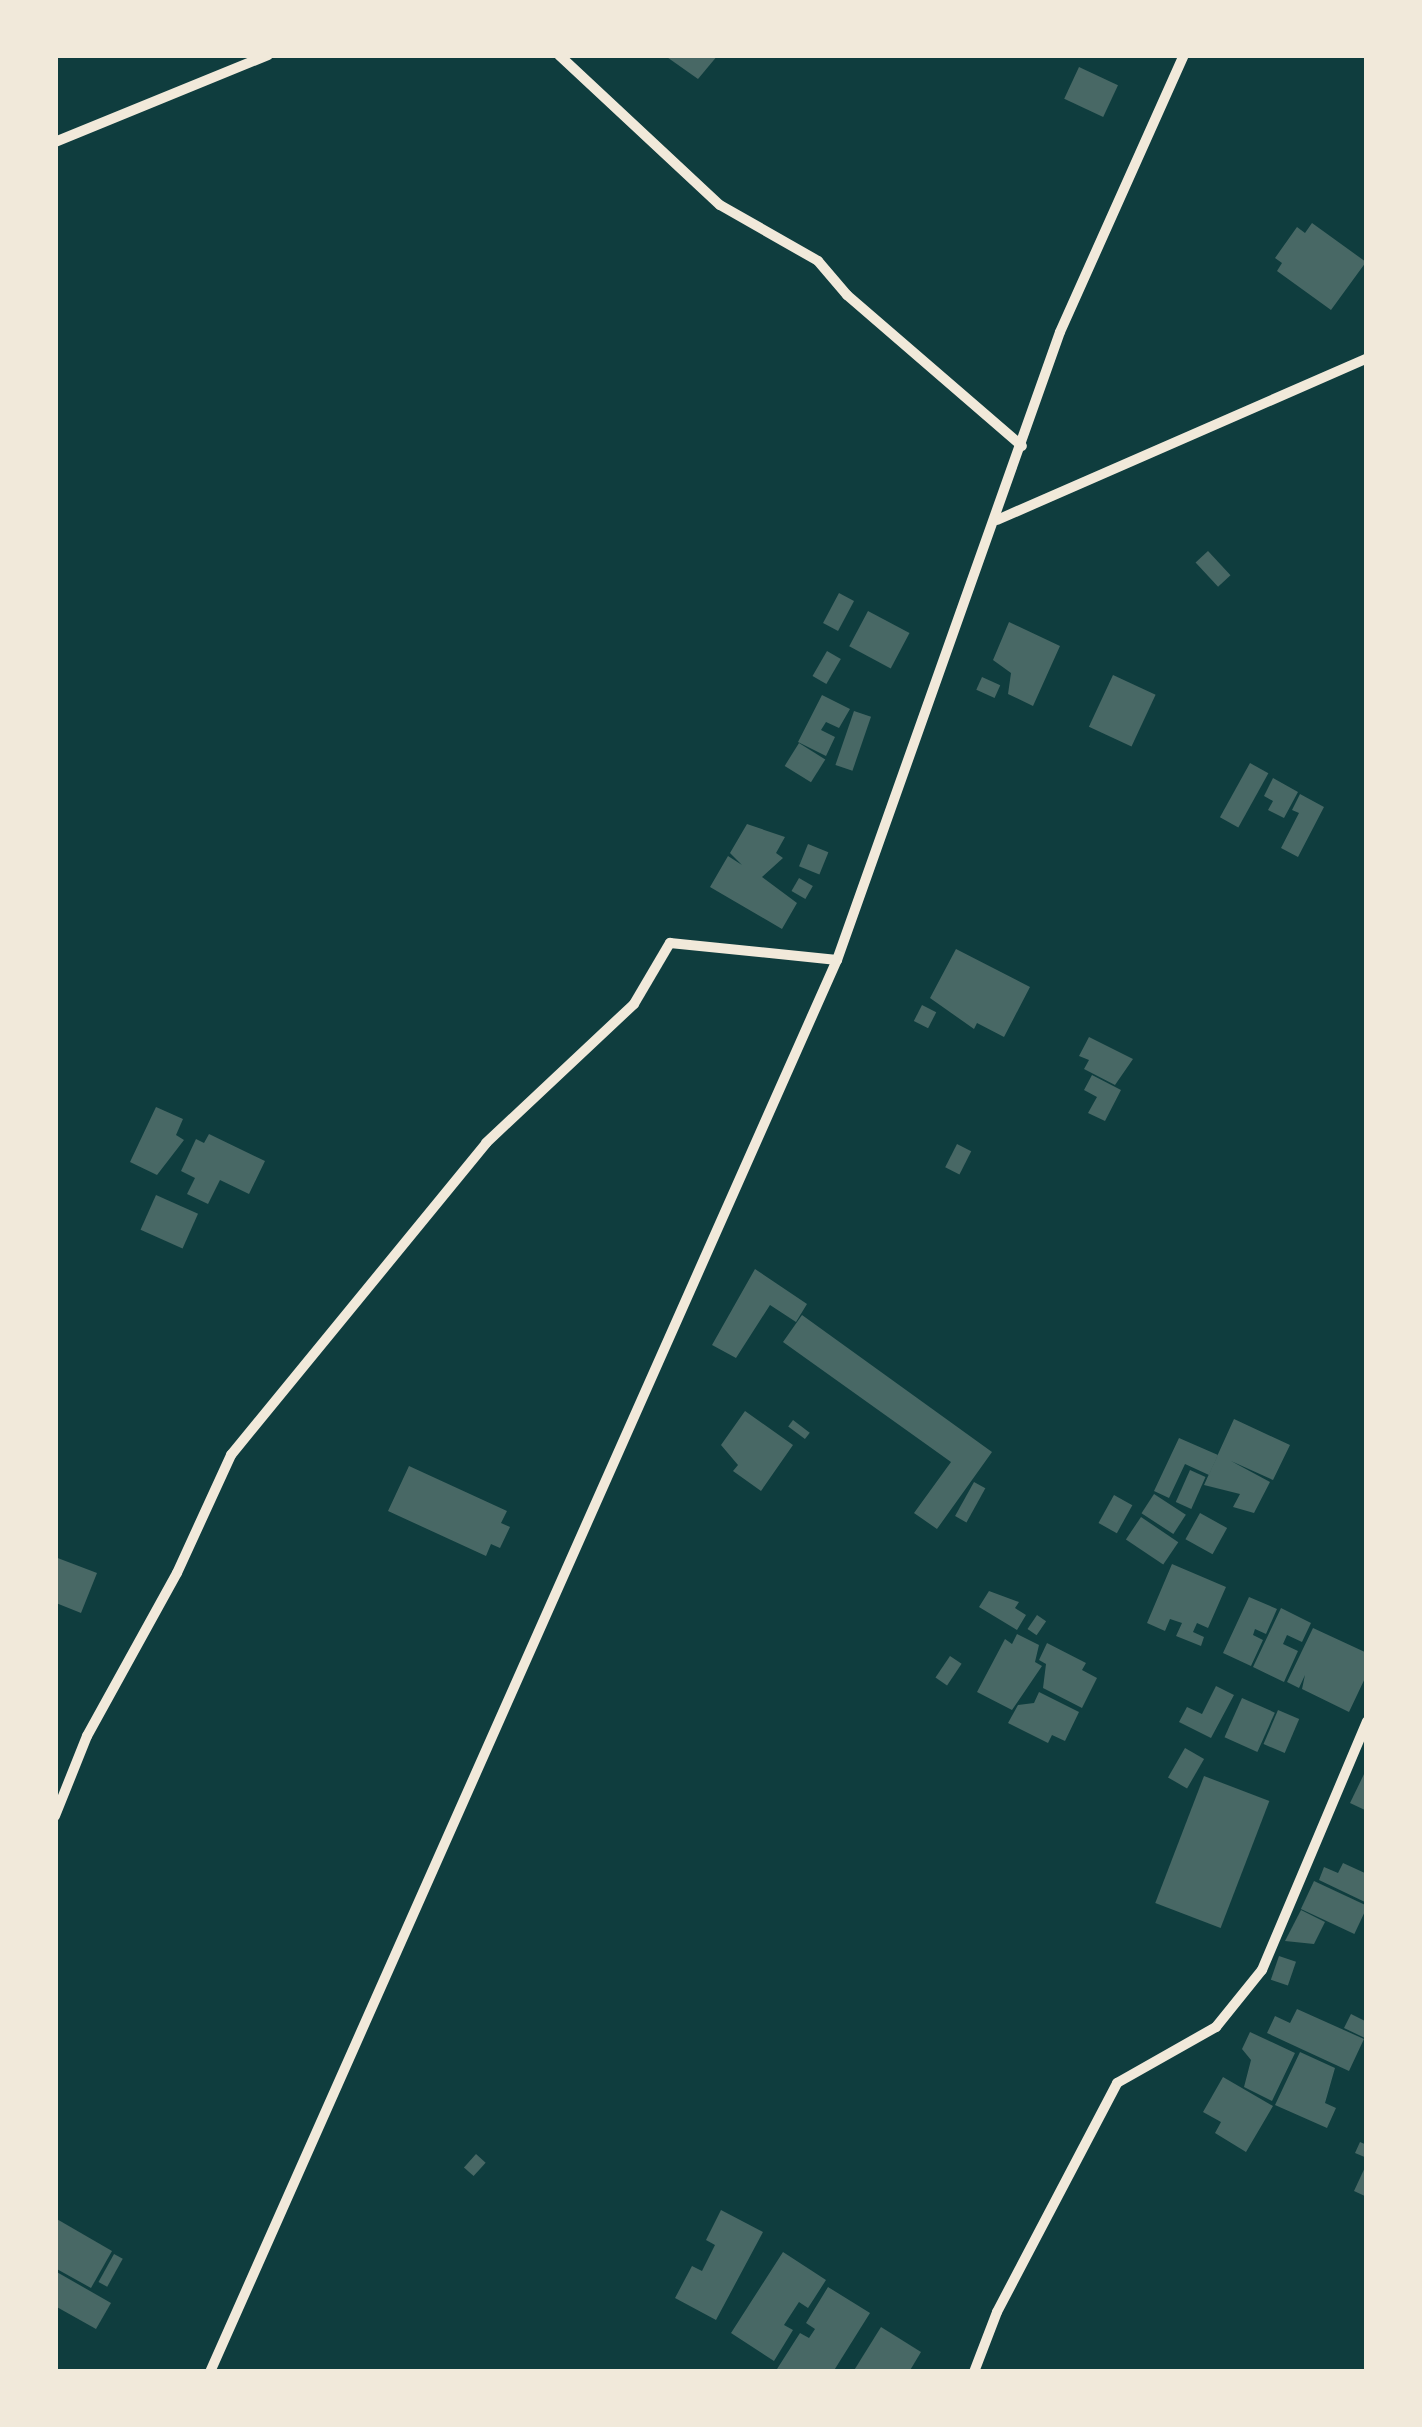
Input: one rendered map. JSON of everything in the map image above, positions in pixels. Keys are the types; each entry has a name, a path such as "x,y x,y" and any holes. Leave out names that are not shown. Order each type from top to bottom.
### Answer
{"street":[{"path":"55,142 268,55"},
{"path":"559,55 720,204 818,261 876,322 1022,446"},
{"path":"210,2372 837,960 997,520 1060,332 1184,55"},
{"path":"997,520 1367,358"},
{"path":"55,1816 86,1736 178,1573 231,1455 486,1143 634,1004 670,943 837,960"},
{"path":"974,2372 996,2312 1116,2084 1216,2027 1262,1970 1367,1721"}],"building":[{"path":"664,55 718,55 698,79"},
{"path":"1079,67 1118,85 1103,117 1064,99"},
{"path":"1312,223 1366,262 1331,310 1277,271 1282,263 1275,258 1297,227 1305,233"},
{"path":"1208,551 1231,575 1218,587 1196,563"},
{"path":"839,593 854,601 838,631 823,623"},
{"path":"868,611 909,633 891,668 849,646"},
{"path":"1009,622 1060,646 1033,706 1008,694 1011,673 993,660"},
{"path":"827,651 841,659 826,684 812,676"},
{"path":"1113,675 1156,695 1132,747 1089,727"},
{"path":"982,677 1000,685 995,698 976,690"},
{"path":"822,695 850,709 839,728 826,722 821,730 835,737 826,756 798,742"},
{"path":"854,711 871,717 852,771 835,765"},
{"path":"799,743 825,759 811,782 785,766"},
{"path":"1250,763 1268,773 1238,827 1220,817"},
{"path":"1273,778 1298,792 1284,818 1268,810 1273,801 1264,796"},
{"path":"1300,794 1324,807 1298,857 1281,848 1299,813 1292,810"},
{"path":"747,824 785,837 776,853 783,858 762,877 797,903 782,929 710,887 728,856 742,865 730,853"},
{"path":"808,844 828,852 819,874 799,866"},
{"path":"799,878 813,886 805,899 792,891"},
{"path":"956,949 1030,987 1004,1037 977,1023 974,1029 930,998"},
{"path":"922,1005 936,1012 928,1028 914,1021"},
{"path":"1089,1037 1133,1059 1115,1085 1084,1069 1089,1060 1079,1056"},
{"path":"1092,1075 1121,1090 1105,1121 1088,1113 1097,1097 1084,1090"},
{"path":"156,1107 183,1119 176,1135 184,1140 157,1175 130,1162"},
{"path":"209,1134 265,1161 249,1194 220,1180 208,1204 187,1194 195,1178 181,1171 196,1139 204,1143"},
{"path":"957,1144 971,1151 959,1174 945,1167"},
{"path":"156,1195 198,1214 183,1248 141,1230"},
{"path":"755,1269 807,1304 796,1322 770,1305 736,1358 712,1345"},
{"path":"802,1315 992,1452 937,1529 914,1513 951,1462 783,1342"},
{"path":"745,1411 793,1445 761,1491 733,1471 738,1465 721,1445"},
{"path":"1234,1419 1290,1445 1273,1480 1231,1461 1270,1482 1254,1513 1233,1507 1240,1494 1204,1485"},
{"path":"793,1420 810,1433 805,1439 788,1426"},
{"path":"1179,1438 1218,1455 1209,1475 1185,1464 1169,1498 1154,1491"},
{"path":"409,1466 507,1511 501,1523 510,1527 500,1548 491,1544 486,1556 388,1511"},
{"path":"1190,1470 1206,1477 1191,1509 1176,1502"},
{"path":"974,1482 985,1488 966,1522 955,1516"},
{"path":"1154,1494 1186,1515 1173,1534 1141,1513"},
{"path":"1114,1495 1132,1505 1117,1533 1098,1523"},
{"path":"1200,1513 1227,1528 1213,1554 1185,1539"},
{"path":"1141,1517 1178,1542 1163,1565 1126,1539"},
{"path":"55,1557 97,1573 81,1613 56,1603"},
{"path":"1172,1564 1226,1587 1208,1628 1197,1623 1193,1632 1204,1637 1201,1646 1176,1636 1182,1623 1170,1619 1165,1631 1147,1623"},
{"path":"989,1591 1019,1602 1015,1608 1026,1615 1017,1630 979,1607"},
{"path":"1249,1597 1277,1609 1266,1634 1255,1629 1253,1635 1263,1640 1251,1666 1223,1653"},
{"path":"1281,1608 1311,1623 1302,1642 1287,1635 1283,1644 1298,1651 1284,1682 1253,1667"},
{"path":"1037,1615 1046,1621 1037,1635 1027,1629"},
{"path":"1313,1628 1367,1653 1367,1674 1349,1712 1302,1689 1305,1675 1299,1688 1287,1682"},
{"path":"1017,1634 1039,1645 1035,1662 1042,1666 1012,1710 977,1692 1005,1639 1012,1644"},
{"path":"1047,1643 1086,1663 1082,1670 1097,1678 1082,1708 1043,1688 1046,1664 1039,1660"},
{"path":"950,1656 962,1664 947,1685 935,1678"},
{"path":"1216,1686 1234,1695 1211,1738 1179,1722 1187,1707 1202,1714"},
{"path":"1039,1692 1079,1712 1065,1741 1052,1735 1048,1743 1008,1723 1018,1705 1034,1703"},
{"path":"1242,1698 1275,1713 1257,1752 1225,1737"},
{"path":"1278,1710 1299,1719 1285,1753 1264,1744"},
{"path":"1185,1748 1204,1759 1187,1788 1168,1777"},
{"path":"1367,1768 1367,1811 1350,1803"},
{"path":"1204,1776 1269,1801 1221,1928 1155,1903"},
{"path":"1343,1863 1367,1874 1367,1903 1319,1880 1324,1867 1338,1873"},
{"path":"1314,1881 1367,1906 1354,1934 1301,1909"},
{"path":"1301,1910 1325,1922 1314,1944 1285,1941"},
{"path":"1279,1956 1296,1962 1288,1985 1271,1980"},
{"path":"1297,2009 1364,2039 1349,2071 1267,2033 1275,2016 1290,2023"},
{"path":"1351,2014 1367,2022 1367,2039 1344,2028"},
{"path":"1250,2032 1295,2053 1272,2101 1244,2087 1251,2060 1242,2049"},
{"path":"1300,2052 1335,2068 1325,2103 1336,2108 1327,2128 1275,2105"},
{"path":"1223,2077 1273,2106 1246,2152 1215,2133 1221,2122 1203,2112"},
{"path":"1360,2142 1367,2145 1367,2158 1355,2153"},
{"path":"476,2154 486,2163 474,2176 464,2167"},
{"path":"1367,2163 1367,2197 1354,2191"},
{"path":"721,2210 763,2232 716,2320 675,2298 692,2266 702,2271 715,2245 706,2240"},
{"path":"55,2218 112,2251 91,2288 55,2268"},
{"path":"783,2252 826,2280 808,2308 799,2302 784,2325 793,2330 774,2361 731,2333"},
{"path":"114,2254 123,2259 107,2287 98,2282"},
{"path":"55,2271 111,2303 96,2329 55,2306"},
{"path":"828,2287 870,2313 833,2372 777,2369 800,2333 809,2338 815,2329 806,2323"},
{"path":"881,2327 921,2352 909,2372 853,2372"}]}
